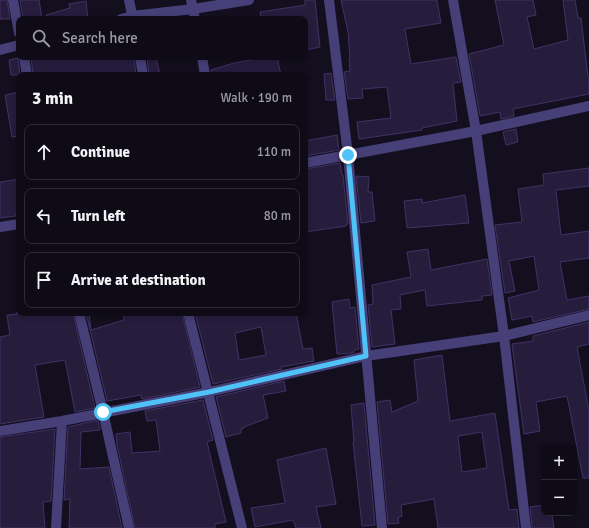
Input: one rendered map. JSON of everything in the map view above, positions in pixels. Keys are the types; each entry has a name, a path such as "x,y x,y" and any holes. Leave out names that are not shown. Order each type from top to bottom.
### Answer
{"street":[{"path":"13,0 16,16"},
{"path":"129,0 133,16"},
{"path":"146,16 249,0"},
{"path":"329,0 348,155 382,528"},
{"path":"453,0 476,131 504,336 526,528"},
{"path":"0,50 16,46"},
{"path":"24,60 26,72"},
{"path":"140,60 142,72"},
{"path":"203,60 205,72"},
{"path":"308,162 476,131 589,106"},
{"path":"0,227 16,224"},
{"path":"0,431 62,421 209,392 366,356 504,336 589,315"},
{"path":"80,316 129,528"},
{"path":"189,316 242,528"},
{"path":"56,528 62,421"}],"building":[{"path":"0,0 7,0 10,19 0,19"},
{"path":"20,0 39,0 42,16 23,16"},
{"path":"305,0 315,0 320,47 308,49 308,16 261,16 260,12 305,5"},
{"path":"341,0 437,0 441,23 405,29 411,64 456,57 461,82 453,83 457,121 422,128 422,130 359,139 357,122 391,118 387,87 362,89 363,98 348,99 344,72 350,71 350,58 348,32"},
{"path":"495,0 533,0 536,15 527,17 534,49 568,40 563,0 575,0 578,18 581,18 589,77 589,94 513,109 514,116 501,119 500,112 480,116 469,54 504,45"},
{"path":"86,1 88,16 46,16 70,8 69,4"},
{"path":"16,58 16,60 18,60 20,72 16,72 16,75 11,75 9,60"},
{"path":"31,60 134,60 136,72 33,72"},
{"path":"147,60 157,60 159,72 149,72"},
{"path":"251,60 278,60 280,72 211,72 211,70 234,63"},
{"path":"331,73 335,100 326,100 324,74"},
{"path":"16,93 16,136 12,137 5,95"},
{"path":"516,129 518,142 506,145 503,132"},
{"path":"337,135 339,150 308,155 308,140"},
{"path":"340,163 343,175 348,224 346,224 346,226 308,232 308,168"},
{"path":"589,168 589,186 556,190 561,235 589,231 589,258 560,262 567,300 589,296 589,309 533,322 532,316 512,320 508,298 539,290 534,256 509,261 515,291 505,293 495,225 522,222 518,189 544,185 543,174"},
{"path":"356,176 369,177 368,192 372,192 375,221 361,223"},
{"path":"16,179 16,216 0,218 0,182"},
{"path":"465,195 469,223 407,228 404,201 422,199 422,203"},
{"path":"428,249 431,270 487,259 492,295 482,296 482,300 427,306 425,290 400,295 401,309 391,310 395,344 372,347 368,305 373,304 372,285 411,277 407,252"},
{"path":"349,299 350,308 355,307 359,349 354,350 352,353 337,354 332,302"},
{"path":"7,315 74,316 95,408 75,412 65,360 35,365 44,417 0,424 0,337 10,335"},
{"path":"87,316 89,316 91,330 124,320 123,316 183,316 200,387 142,399 141,395 107,401"},
{"path":"196,316 297,316 303,349 312,348 314,361 281,367 282,369 213,384","holes":["261,327 266,355 239,360 235,333"]},
{"path":"589,322 589,344 577,347 589,411 589,478 583,478 567,396 536,402 540,431 524,434 512,344 533,341 533,336"},
{"path":"442,355 450,421 495,413 509,510 517,509 519,528 438,528 434,499 401,505 402,516 398,518 399,523 388,524 377,402 390,400 392,412 418,401 414,360","holes":["482,432 487,468 462,472 458,436"]},
{"path":"284,381 286,391 263,395 268,418 244,427 241,429 241,433 226,437 216,397"},
{"path":"203,400 213,440 207,442 226,522 215,524 215,528 135,528 116,434 130,432 132,453 160,451 156,420 147,421 145,411"},
{"path":"364,403 375,525 362,526 353,442 351,405"},
{"path":"98,420 100,430 81,432 80,469 109,467 122,528 69,528 70,499 64,500 68,427"},
{"path":"55,429 51,501 43,502 45,528 0,528 0,437"},
{"path":"326,448 336,504 316,507 321,528 296,528 293,520 255,527 251,508 285,503 277,460"},
{"path":"541,505 541,516 552,516 554,528 532,528 530,507"}],"route":[{"path":"103,412 209,392 366,356 348,155"}]}
